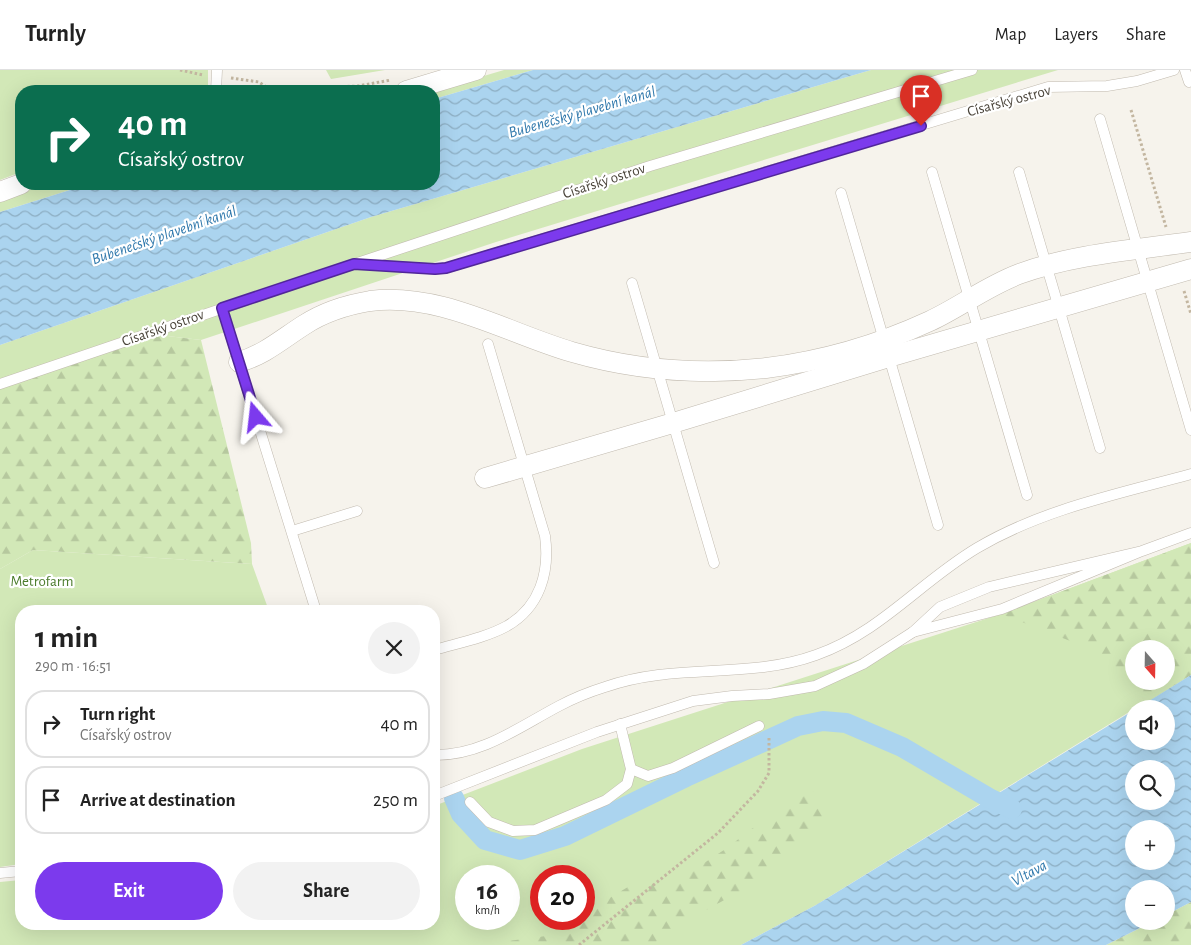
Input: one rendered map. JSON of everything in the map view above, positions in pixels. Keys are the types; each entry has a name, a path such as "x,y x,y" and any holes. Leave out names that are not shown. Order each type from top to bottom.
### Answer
{"street":[{"path":"400,85 476,70"},
{"path":"0,192 15,186"},
{"path":"485,478 673,423 886,348 931,320 1017,275 1047,265 1079,258 1191,242"},
{"path":"239,362 267,350 322,315 354,304 388,300 436,305 572,352 616,362 657,368 729,370 765,368 979,330 1185,271"}],"lane":[{"path":"216,85 217,70"},
{"name":"Císařský ostrov","path":"0,384 650,166 972,70"},
{"name":"Císařský ostrov","path":"354,264 446,268 1048,87 1106,86 1137,81 1174,70"},
{"path":"1185,70 1189,82"},
{"path":"1100,120 1191,430"},
{"path":"932,172 1027,495"},
{"path":"1019,172 1100,448"},
{"path":"842,193 938,525"},
{"path":"632,282 714,563"},
{"path":"222,308 314,605"},
{"path":"440,648 508,626 531,605 539,592 546,572 547,551 545,536 488,344"},
{"path":"440,755 480,747 506,736 561,705 585,694 636,678 683,671 765,668 791,663 816,655 863,633 968,554 1010,530 1053,512 1191,474"},
{"path":"292,531 357,512"},
{"path":"913,632 1002,609 1142,551 1191,533"},
{"path":"440,794 597,732 693,702 732,696 768,694 815,686 863,664 913,632 940,606 988,587 1142,551"},
{"path":"470,802 489,822 513,831 535,830 606,800 627,784 631,769 620,724"},
{"path":"631,769 648,776 674,768 759,726"},
{"path":"0,873 15,872"}],"path":[{"path":"1131,110 1171,245"},
{"path":"1185,271 1191,314"},
{"path":"579,945 718,833 758,791 769,773 770,757"}],"green space":[{"path":"0,70 208,70 208,85 15,85 15,174 0,180"},
{"path":"326,70 385,70 331,79"},
{"path":"504,70 533,70 440,97 440,89"},
{"path":"871,70 1058,70 496,242 201,340 159,335 0,388 0,345 371,217"},
{"path":"29,190 70,190 0,212 0,202"},
{"path":"159,335 201,340 251,543 252,564 33,550 0,569 0,388"},
{"path":"1191,543 1191,675 1175,685 1175,640 1125,640 1125,690 1166,690 1149,700 1125,700 1125,715 816,905 741,945 0,945 0,882 15,881 15,930 440,930 440,804 582,749 1001,614"},
{"path":"1191,543 1191,675 1175,685 1175,640 1125,640 1125,682 1083,646 1001,614"},
{"name":"Metrofarm","path":"33,550 252,564 267,605 15,605 15,865 0,867 0,569"},
{"path":"1134,690 1167,690 1151,700 1146,700"},
{"path":"807,786 832,809 759,881 666,932 653,945 479,945 546,936 556,930 595,930 595,906 633,884 675,882 727,848"},
{"path":"1191,902 1191,945 1106,945 1136,930 1175,930 1175,910"}],"water":[{"name":"Bubenečský plavební kanál","path":"533,70 871,70 371,217 0,345 0,212 70,190 440,190 440,97"},
{"name":"Vltava","path":"1191,675 1191,902 1175,910 1175,880 1125,880 1125,930 1136,930 1106,945 741,945 816,905 1125,716 1125,750 1175,750 1175,700 1151,700 1167,690 1175,690 1175,685"}],"waterway":[{"path":"454,798 461,814 485,840 520,850 565,836 686,777 798,726 823,721 846,723 902,747 989,798 1012,809"}],"route":[{"path":"256,417 222,308 354,264 446,268 921,126"}]}
